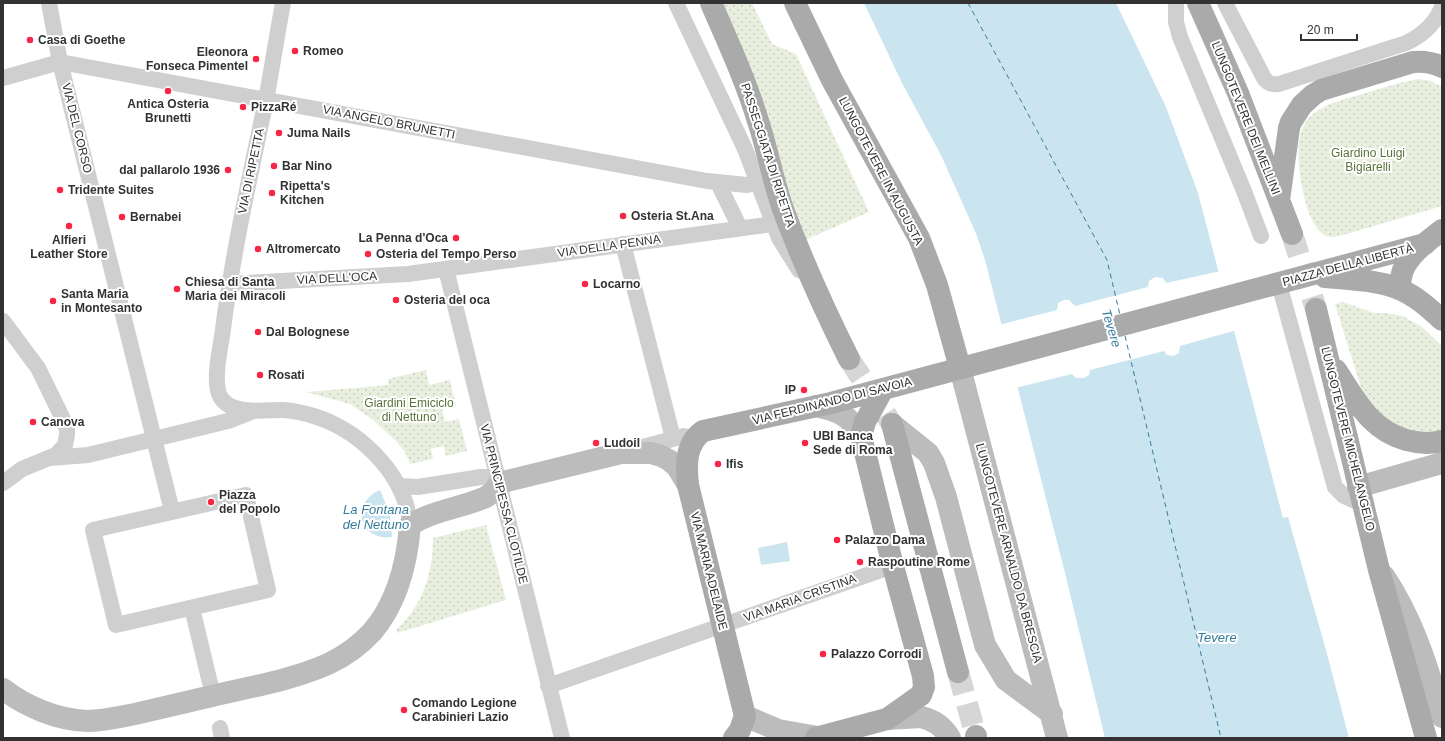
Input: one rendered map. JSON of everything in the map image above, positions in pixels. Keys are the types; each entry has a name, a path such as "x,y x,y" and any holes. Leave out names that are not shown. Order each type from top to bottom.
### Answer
{"main road":[{"name":"PASSEGGIATA DI RIPETTA","path":"711,3 746,85 784,213 824,308"},
{"name":"LUNGOTEVERE IN AUGUSTA","path":"795,3 832,80 919,238 937,285 960,368"},
{"name":"LUNGOTEVERE DEI MELLINI","path":"1198,3 1238,93 1292,234"},
{"path":"1279,200 1289,128 1291,122 1302,105 1313,95 1326,88 1413,62 1431,62 1442,67"},
{"path":"1400,289 1402,272 1405,265 1412,256 1433,243 1442,230"},
{"name":"PIAZZA DELLA LIBERTÀ","path":"982,362 1433,243"},
{"path":"1312,275 1369,281 1400,289 1421,301 1442,320"},
{"path":"824,308 850,359"},
{"name":"LUNGOTEVERE MICHELANGELO","path":"1316,309 1379,570 1426,738"},
{"path":"1328,356 1365,414 1384,431 1410,441 1424,443 1442,441"},
{"name":"VIA FERDINANDO DI SAVOIA","path":"703,431 816,406 982,362"},
{"path":"817,738 887,719 921,695 923,691 923,676 893,566 861,436 865,422 883,389"},
{"path":"892,424 958,672"},
{"name":"VIA MARIA ADELAIDE","path":"703,431 697,436 689,448 686,469 688,485 745,716"},
{"path":"734,738 740,730 745,716"}],"street":[{"name":"VIA DEL CORSO","path":"49,3 60,62 155,438"},
{"name":"VIA DI RIPETTA","path":"251,412 224,402 219,393 217,372 229,284 266,99 283,3"},
{"name":"PASSEGGIATA DI RIPETTA","path":"676,3 742,142 779,238 824,308"},
{"path":"1176,3 1176,22 1180,37 1244,191 1261,236"},
{"path":"1226,3 1264,78 1268,83 1273,85 1406,44 1420,34 1435,20 1442,8"},
{"path":"3,78 60,62"},
{"name":"VIA ANGELO BRUNETTI","path":"60,62 718,183 758,183"},
{"path":"718,183 740,228"},
{"name":"VIA DELLA PENNA","path":"446,269 506,259 773,224"},
{"path":"623,244 673,438"},
{"name":"VIA DELL'OCA","path":"229,284 378,276 446,269"},
{"name":"VIA PRINCIPESSA CLOTILDE","path":"446,269 562,738"},
{"path":"1279,284 1335,487 1344,496 1360,495 1442,463"},
{"path":"3,321 41,374 54,399 67,430 67,440 62,450 50,458 22,469 3,483"},
{"name":"LUNGOTEVERE ARNALDO DA BRESCIA","path":"960,368 1058,738"},
{"path":"816,406 833,410 844,415 853,422 861,436"},
{"path":"3,689 29,706 41,711 77,720 96,721 179,704 280,680 320,667 341,657 360,643 372,632 388,608 399,585 403,570 410,525 407,506 399,486 378,457 357,439 341,428 324,420 283,410 251,412 228,421 88,455 50,458"},
{"path":"892,424 928,453 934,463 946,497 985,645 1006,680 1052,714"},
{"path":"399,486 422,487 481,477 488,477 499,482 621,453 703,431"},
{"path":"155,438 172,511"},
{"path":"621,453 651,454 665,458 677,467 688,485"},
{"path":"410,525 419,519 442,510 486,497 493,492 499,482"},
{"path":"246,494 268,590 192,608 116,626 93,530 246,494"},
{"name":"VIA MARIA CRISTINA","path":"548,686 893,566"},
{"name":"LUNGOTEVERE MICHELANGELO","path":"1379,570 1398,598 1417,641 1442,717"},
{"path":"192,608 210,683"},
{"path":"745,716 778,730 817,738"},
{"path":"887,719 926,718 940,726 950,738"}],"green space":[{"path":"719,3 752,3 772,44 796,54 869,212 805,240"},
{"name":"Giardino Luigi Bigiarelli","path":"1419,79 1431,81 1442,87 1442,206 1336,237 1331,237 1322,233 1315,224 1309,211 1301,180 1298,152 1300,136 1306,121 1321,108 1338,101"},
{"path":"1343,302 1374,313 1403,316 1422,327 1442,346 1442,432 1419,435 1383,419 1364,397 1335,304"},
{"name":"Giardini Emiciclo di Nettuno","path":"426,370 429,385 450,380 456,406 442,409 445,422 459,419 467,451 446,456 444,446 431,449 433,459 410,464 405,452 396,441 372,419 350,404 306,392 389,385 388,379"},
{"path":"486,525 506,600 397,633 397,629 414,610 425,588 431,564 433,538"}],"water":[{"name":"Tevere","path":"864,3 1116,3 1166,107 1198,193 1283,518 1288,517 1326,650 1349,738 1105,738 1064,569 985,260 977,236 941,155 902,83"},
{"name":"La Fontana del Nettuno","path":"380,490 390,514 392,537 381,537 372,534 366,528 362,520 364,504 370,496"},
{"path":"787,542 790,561 761,565 758,548"}],"pier":[{"path":"1221,271 1237,330 1180,346 1179,353 1174,356 1167,355 1164,351 1090,370 1089,375 1084,378 1076,378 1072,374 1015,388 999,325 1057,310 1058,303 1064,300 1069,300 1075,306 1148,287 1149,281 1155,277 1163,278 1166,283"}],"ferry route":[{"path":"968,3 1107,260 1120,315"},
{"path":"1125,336 1221,738"}],"tunnel":[{"path":"1292,234 1316,309"},
{"path":"849,359 892,424"},
{"path":"958,672 976,736"}],"place":[{"name":"Casa di Goethe","path":"30,40"},
{"name":"Romeo","path":"295,51"},
{"name":"Eleonora Fonseca Pimentel","path":"256,59"},
{"name":"Antica Osteria Brunetti","path":"168,91"},
{"name":"PizzaRé","path":"243,107"},
{"name":"Juma Nails","path":"279,133"},
{"name":"Bar Nino","path":"274,166"},
{"name":"dal pallarolo 1936","path":"228,170"},
{"name":"Tridente Suites","path":"60,190"},
{"name":"Ripetta's Kitchen","path":"272,193"},
{"name":"Osteria St.Ana","path":"623,216"},
{"name":"Bernabei","path":"122,217"},
{"name":"Alfieri Leather Store","path":"69,226"},
{"name":"La Penna d'Oca","path":"456,238"},
{"name":"Altromercato","path":"258,249"},
{"name":"Osteria del Tempo Perso","path":"368,254"},
{"name":"Locarno","path":"585,284"},
{"name":"Chiesa di Santa Maria dei Miracoli","path":"177,289"},
{"name":"Osteria del oca","path":"396,300"},
{"name":"Santa Maria in Montesanto","path":"53,301"},
{"name":"Dal Bolognese","path":"258,332"},
{"name":"Rosati","path":"260,375"},
{"name":"IP","path":"804,390"},
{"name":"Canova","path":"33,422"},
{"name":"Ludoil","path":"596,443"},
{"name":"UBI Banca Sede di Roma","path":"805,443"},
{"name":"Ifis","path":"718,464"},
{"name":"Piazza del Popolo","path":"211,502"},
{"name":"Palazzo Dama","path":"837,540"},
{"name":"Raspoutine Rome","path":"860,562"},
{"name":"Palazzo Corrodi","path":"823,654"},
{"name":"Comando Legione Carabinieri Lazio","path":"404,710"}]}
